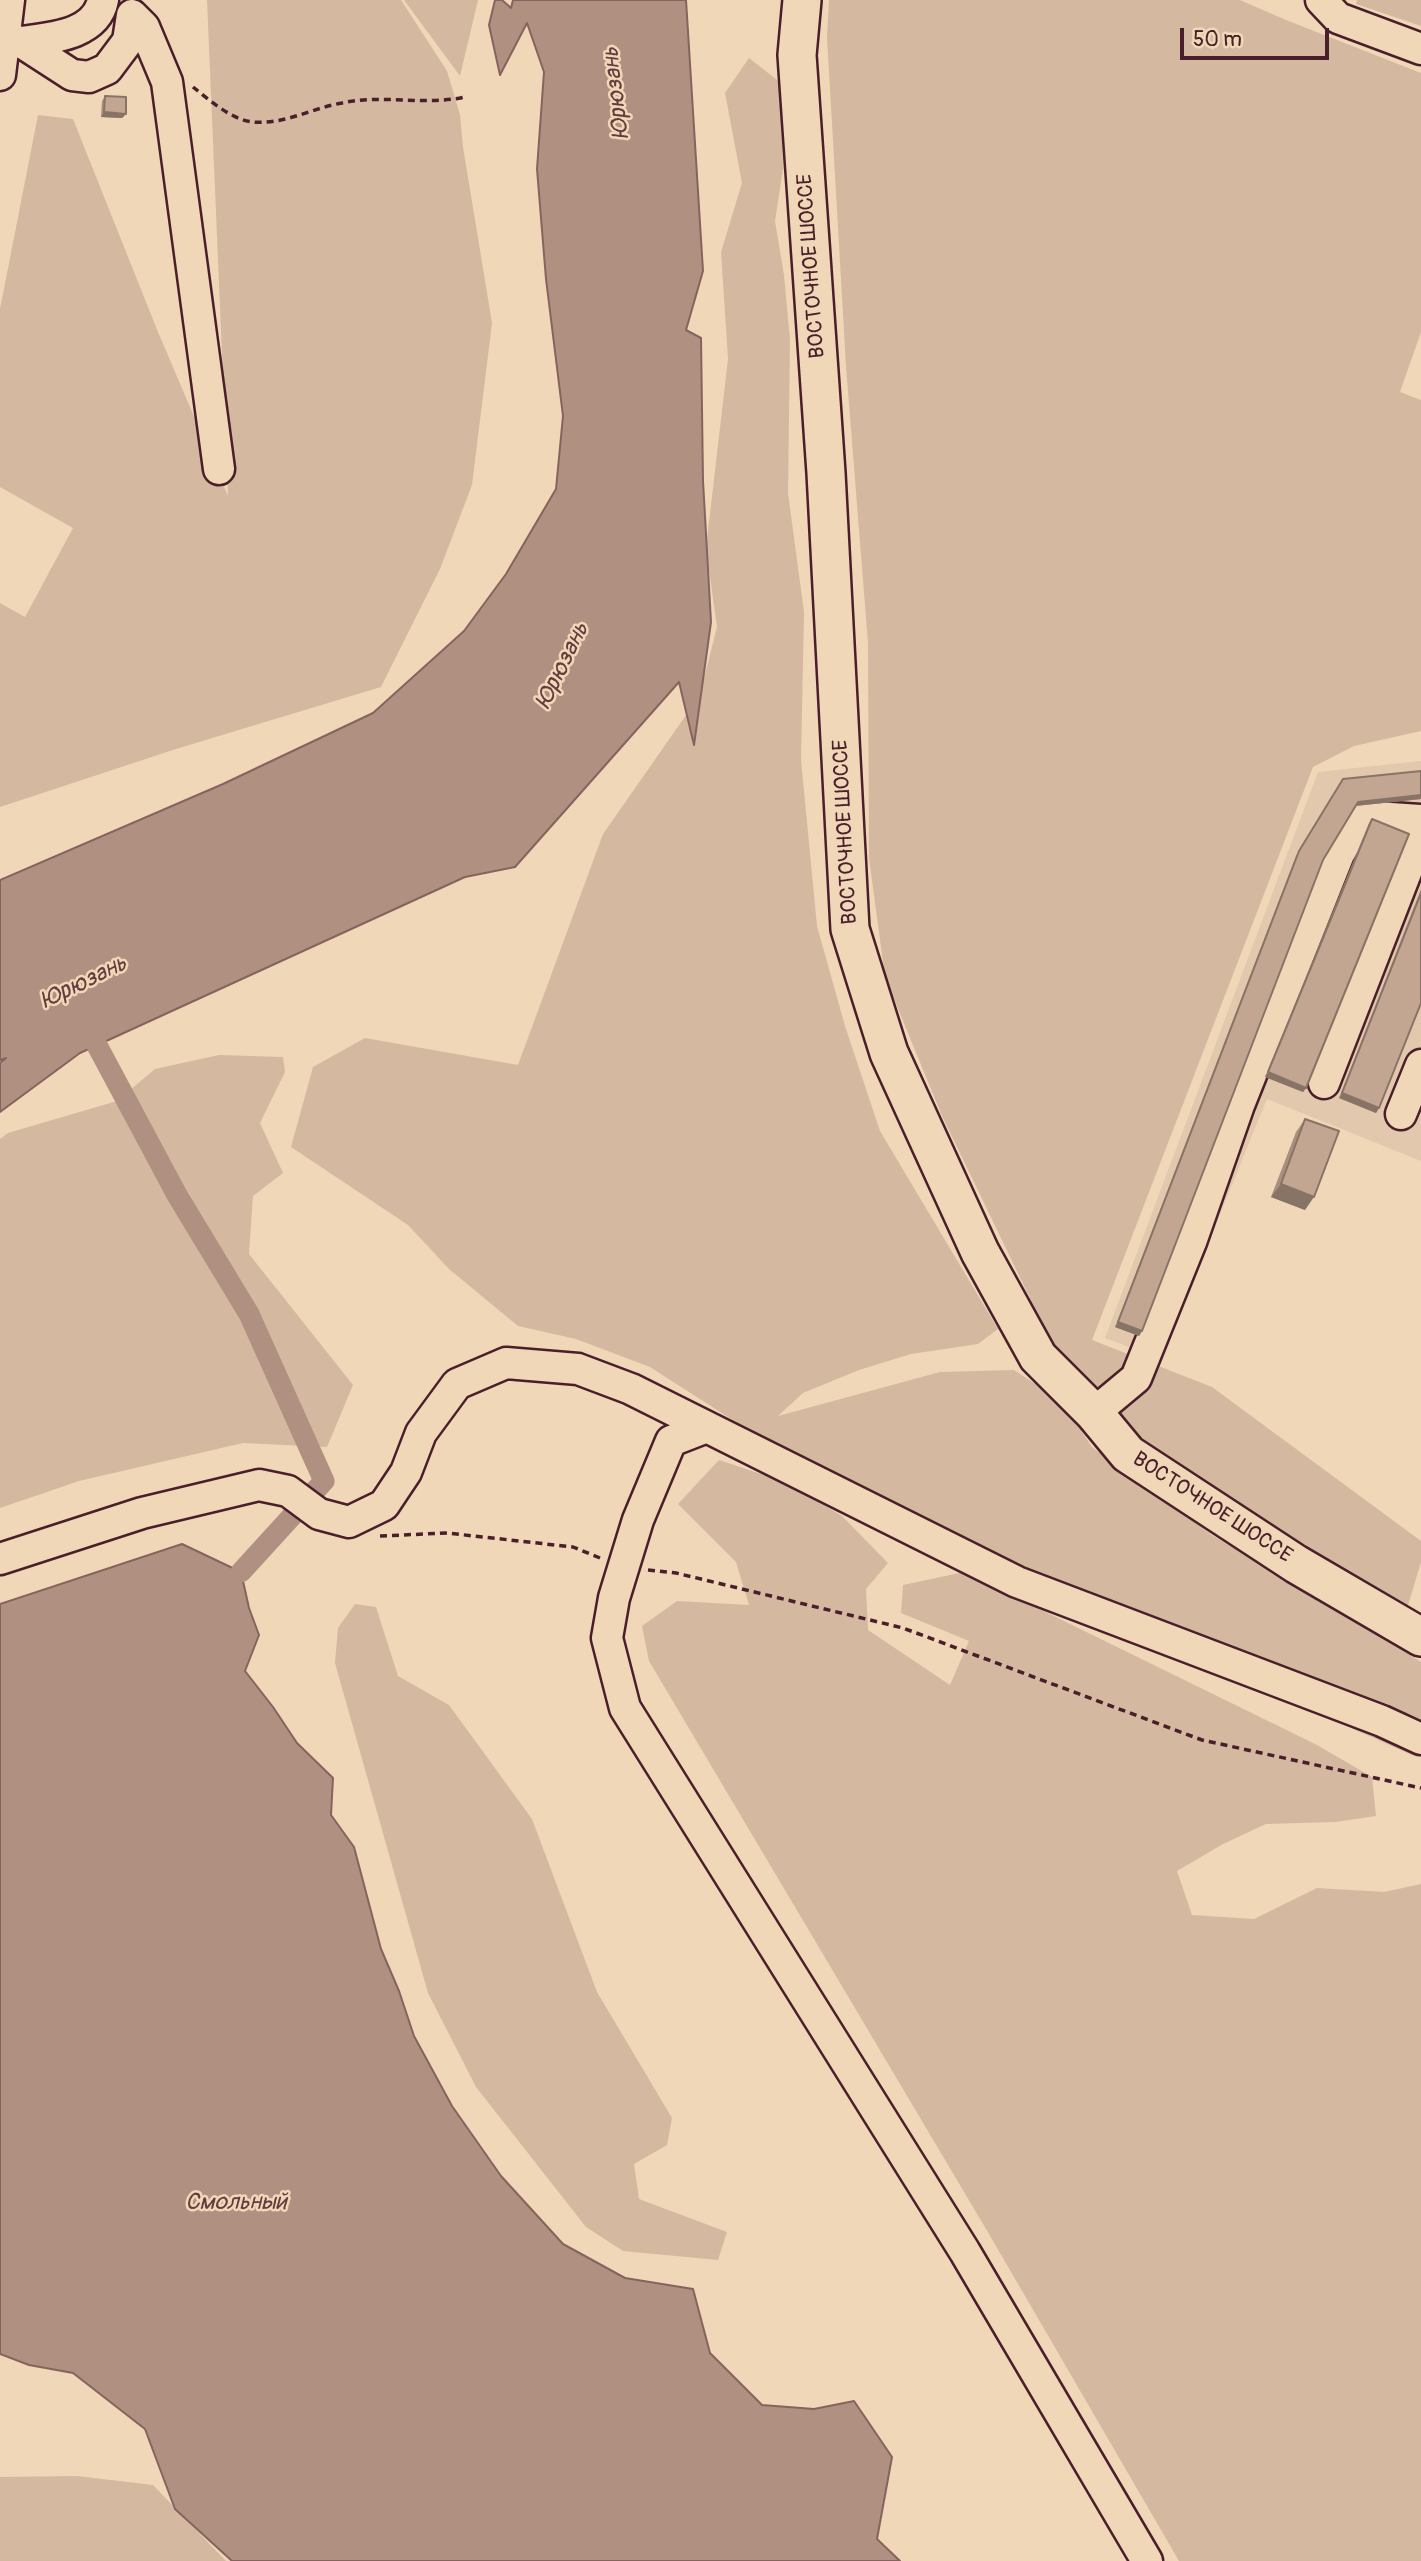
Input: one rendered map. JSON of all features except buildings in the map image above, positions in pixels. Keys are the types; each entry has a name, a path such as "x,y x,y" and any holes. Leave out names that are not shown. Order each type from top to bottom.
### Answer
{"main road":[{"name":"ВОСТОЧНОЕ ШОССЕ","path":"802,0 797,55 826,473 850,929 889,1053 980,1252 1038,1357 1094,1413 1128,1454 1296,1564 1421,1637"}],"street":[{"path":"0,75 13,40 9,0"},
{"path":"13,40 71,35 98,13 103,0"},
{"path":"1321,0 1338,18 1421,49"},
{"path":"13,40 72,75 89,77 107,69 128,41 132,15 144,27 167,82 219,469"},
{"path":"1094,1413 1136,1378 1191,1242 1239,1105 1339,854 1361,816 1421,820"},
{"path":"1324,1083 1421,834"},
{"path":"1401,1114 1421,1065"},
{"path":"0,1559 142,1513 259,1485 288,1491 319,1514 349,1522 384,1505 406,1472 421,1433 457,1384 506,1363 578,1369 631,1390 1017,1582 1369,1716 1421,1739"},
{"path":"707,1427 671,1441 621,1567 607,1638 625,1708 965,2252 1147,2561"}],"path":[{"path":"160,65 182,77 206,98 231,114 250,122 279,121 319,108 369,99 428,102 465,97"},
{"path":"349,1522 378,1536 447,1533 573,1547 621,1567 676,1573 903,1628 1202,1740 1421,1788"}],"shaded area":[{"path":"207,0 401,0 447,71 460,115 492,323 472,485 440,569 381,687 176,749 0,807 0,603 25,617 73,528 0,487 0,309 38,115 73,119 158,332 228,496"},
{"path":"404,0 478,0 460,76"},
{"path":"829,0 1240,0 1421,73 1421,332 1400,392 1421,400 1421,731 1354,746 1313,767 1092,1340 1212,1387 1421,1541 1421,1562 1406,1612 1208,1490 1120,1421 1054,1348 942,1116 885,977 869,858 868,643 846,366 827,37"},
{"path":"1357,0 1421,0 1421,26 1356,4"},
{"path":"749,58 781,83 783,169 775,221 784,275 790,340 788,493 804,612 801,760 817,926 845,1026 880,1131 998,1329 978,1344 911,1354 859,1370 803,1393 778,1416 940,1372 1014,1370 1060,1400 1092,1447 1212,1535 1421,1662 1421,1755 1414,1756 1347,1726 784,1453 650,1367 576,1339 518,1326 449,1269 408,1225 291,1147 313,1067 365,1038 518,1065 603,834 700,695 717,627 706,548 728,359 721,252 742,183 725,93"},
{"path":"1421,761 1421,1161 1267,1099 1161,1359 1105,1338 1318,772"},
{"path":"219,1055 283,1057 285,1072 260,1123 283,1173 253,1196 249,1254 353,1385 327,1447 243,1443 79,1481 0,1508 0,1139 8,1133 117,1101 155,1069"},
{"path":"719,1460 788,1483 842,1516 888,1563 866,1589 868,1630 950,1685 969,1641 901,1613 903,1585 964,1572 1317,1745 1372,1777 1376,1816 1335,1822 1266,1824 1223,1844 1177,1871 1192,1915 1254,1919 1317,1888 1384,1892 1421,1884 1421,2561 1179,2561 989,2234 649,1661 642,1626 677,1601 749,1605 736,1562 678,1504"},
{"path":"355,1604 376,1607 398,1676 449,1705 532,1819 597,1992 672,2118 667,2145 634,2164 639,2199 727,2232 718,2260 623,2251 586,2227 476,2087 428,1993 335,1663 338,1628"},
{"path":"77,2476 153,2485 226,2561 0,2561 0,2477"}],"water":[{"name":"Юрюзань","path":"495,0 502,0 511,8 513,0 686,0 703,271 686,330 701,338 703,481 711,622 694,745 679,682 515,867 465,877 80,1053 0,1112 0,1063 6,1058 0,1060 0,880 223,784 373,713 464,631 506,574 556,489 563,416 546,279 537,169 544,72 527,23 500,75 489,25"},
{"name":"Смольный","path":"182,1544 241,1572 249,1608 259,1635 245,1671 297,1743 333,1778 331,1815 354,1847 381,1949 414,2036 452,2106 501,2176 563,2244 625,2278 693,2289 710,2353 762,2405 814,2409 854,2401 892,2457 877,2539 900,2561 232,2561 175,2509 145,2429 73,2373 29,2365 0,2354 0,1604"}],"waterway":[{"path":"84,1021 177,1195 249,1314 324,1481 241,1572"}]}
